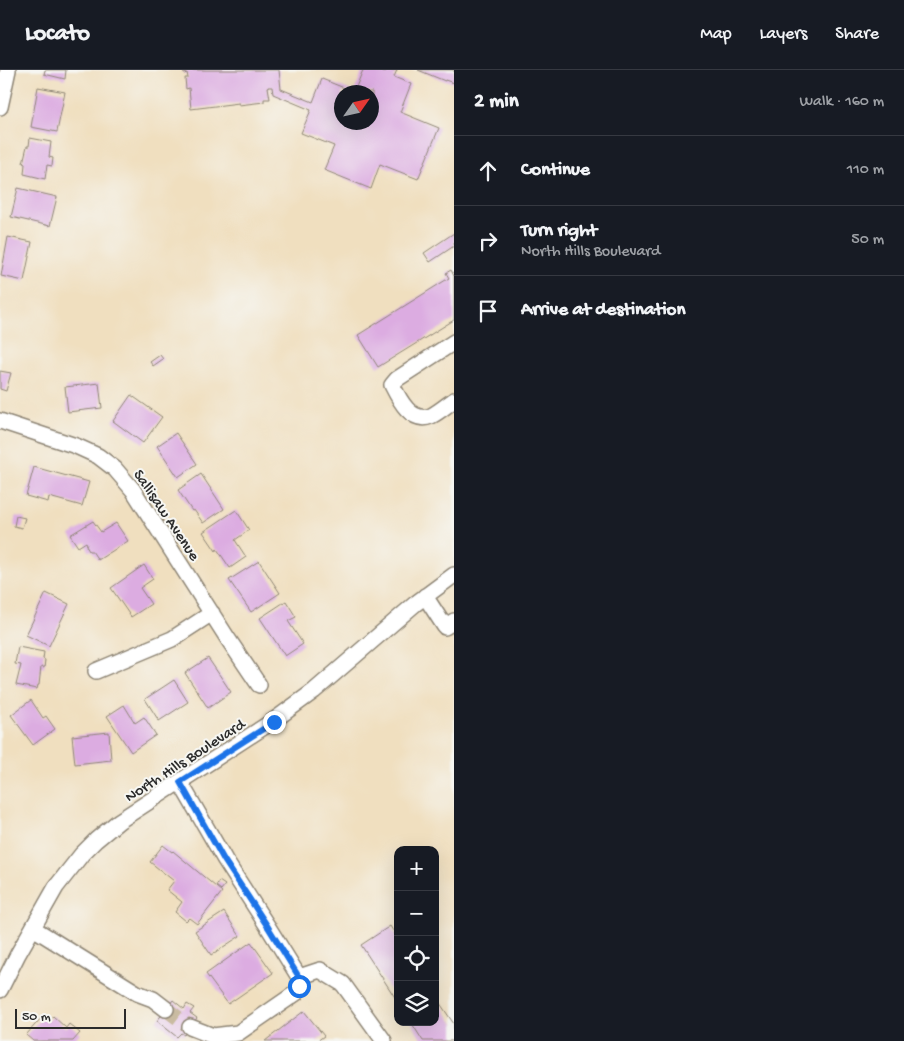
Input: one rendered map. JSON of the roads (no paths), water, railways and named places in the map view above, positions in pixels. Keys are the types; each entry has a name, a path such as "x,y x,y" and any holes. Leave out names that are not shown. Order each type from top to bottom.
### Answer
{"street":[{"path":"0,107 8,70"},
{"path":"454,342 397,379 392,385 401,402 414,415 431,416 454,400"},
{"name":"Sallisaw Avenue","path":"0,421 76,446 98,456 115,469 133,490 259,685"},
{"name":"North Hills Boulevard","path":"0,990 18,954 56,888 96,840 119,821 274,722 314,691 425,596 454,575"},
{"path":"425,596 445,627 454,621"},
{"path":"96,671 172,639 212,613"},
{"path":"180,782 224,860 299,977 299,986 296,993 238,1033 213,1036 190,1027"},
{"path":"33,928 137,993 153,999 166,1009"},
{"path":"299,977 320,970 343,984 384,1041"}],"tunnel":[{"path":"166,1009 190,1027"}]}
